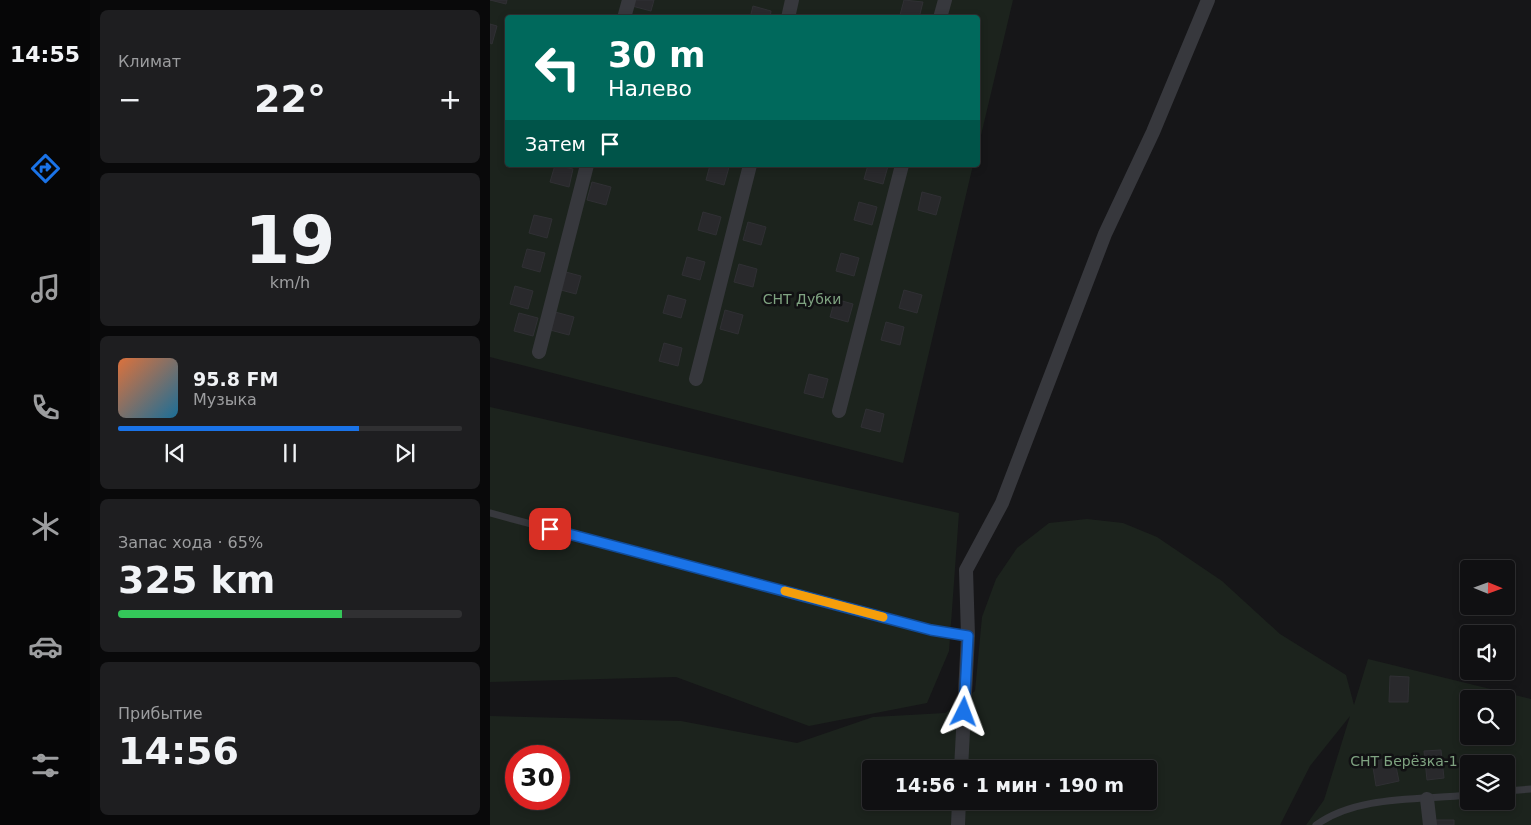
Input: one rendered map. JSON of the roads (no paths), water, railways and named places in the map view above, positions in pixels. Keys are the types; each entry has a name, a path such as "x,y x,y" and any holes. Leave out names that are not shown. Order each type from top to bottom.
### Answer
{"street":[{"path":"625,15 629,0"},
{"path":"789,15 792,0"},
{"path":"941,15 945,0"},
{"path":"961,760 968,636 966,570 1002,503 1105,234 1153,132 1208,0"},
{"path":"538,352 585,167"},
{"path":"696,379 749,167"},
{"path":"839,411 901,167"},
{"path":"1427,799 1430,825"},
{"path":"958,825 959,810"}],"lane":[{"path":"490,513 931,630 968,636"},
{"path":"1515,790 1531,789"},
{"path":"1316,825 1344,810 1380,803 1460,796"}],"park label":[{"name":"СНТ Дубки","path":"802,299"},
{"name":"СНТ Берёзка-1","path":"1404,761"}]}
